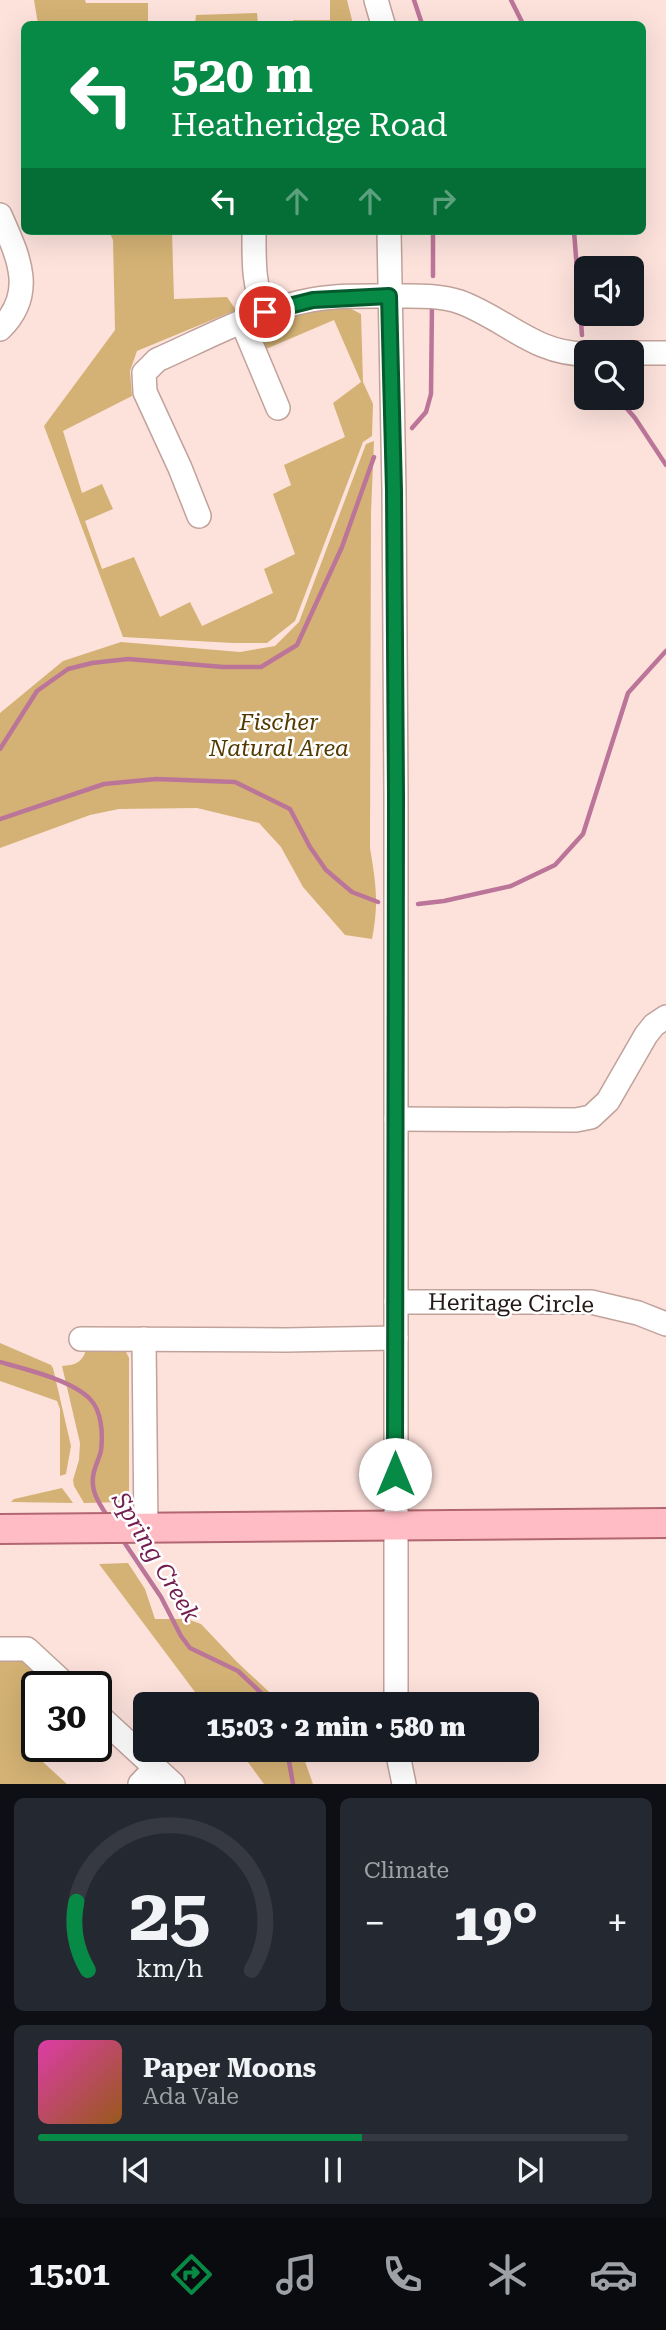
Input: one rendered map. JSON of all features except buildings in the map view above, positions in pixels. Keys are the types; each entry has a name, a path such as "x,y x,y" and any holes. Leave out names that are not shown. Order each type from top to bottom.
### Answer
{"main road":[{"path":"0,1529 666,1523"}],"street":[{"path":"376,0 382,21"},
{"path":"0,215 22,272 21,296 12,317 0,329"},
{"path":"254,235 254,276 265,312"},
{"path":"388,235 394,491 396,1692"},
{"path":"199,516 145,392 144,373 157,360 265,312 313,300 433,297 469,306 538,345 574,354"},
{"path":"242,322 278,408"},
{"path":"644,353 666,353"},
{"path":"396,1119 576,1120 591,1117 608,1101 646,1035 666,1017"},
{"name":"Heritage Circle","path":"396,1301 590,1302 638,1313 666,1324"},
{"path":"81,1339 396,1338"},
{"path":"137,1529 144,1339"},
{"path":"0,1649 27,1649 51,1671"},
{"path":"112,1732 148,1776 173,1784"},
{"path":"399,1762 404,1784"}],"green space":[{"path":"34,0 148,3 148,21 38,21"},
{"path":"330,0 347,0 352,21 293,21 293,20 330,20"},
{"path":"257,13 258,21 195,21 196,15"},
{"path":"111,235 172,235 174,299 227,297 236,310 137,351 130,371 132,396 63,431 82,493 102,484 113,509 85,521 102,569 134,557 160,617 190,602 202,626 273,593 264,569 295,554 273,494 291,485 284,465 345,437 333,403 361,382 334,320 266,349 259,332 287,317 316,311 342,308 361,314 363,382 373,404 372,436 363,442 295,621 267,643 123,637 44,426 115,330"},
{"name":"Fischer Natural Area","path":"374,441 371,512 370,848 376,904 372,939 345,935 303,887 281,847 259,823 197,808 119,809 90,815 0,848 0,713 63,661 121,642 240,652 275,646 299,622 366,444"},
{"path":"0,1343 53,1368 71,1446 66,1474 60,1476 60,1409 57,1401 0,1381"},
{"path":"121,1349 129,1358 129,1499 123,1502 84,1503 73,1480 79,1460 80,1443 62,1366 77,1362 86,1350"},
{"path":"62,1488 73,1503 11,1502 14,1499"},
{"path":"128,1563 145,1589 155,1619 187,1619 201,1624 269,1692 195,1692 99,1564"},
{"path":"0,1657 27,1657 41,1671 21,1671 21,1762 43,1762 67,1784 0,1784"},
{"path":"248,1762 305,1762 313,1784 264,1784"}],"waterway":[{"path":"414,0 421,21"},
{"path":"511,0 522,21"},
{"path":"433,235 433,276"},
{"path":"574,235 582,335"},
{"path":"412,428 426,412 431,394 432,304"},
{"path":"628,410 666,465"},
{"path":"0,749 37,691 68,669 128,659 223,667 261,667 297,645 342,547 374,457"},
{"path":"418,904 511,886 555,865 583,834 628,693 666,651"},
{"path":"0,819 104,784 156,779 235,782 290,809 326,870 352,892 378,902"},
{"name":"Spring Creek","path":"0,1362 72,1386 94,1404 101,1423 102,1437 93,1488 108,1517"},
{"name":"Spring Creek","path":"122,1539 161,1597 190,1648 238,1671 260,1692"},
{"name":"Spring Creek","path":"289,1762 293,1784"}],"route":[{"path":"265,312 336,297 389,296 394,491 396,796 395,1474"}]}
